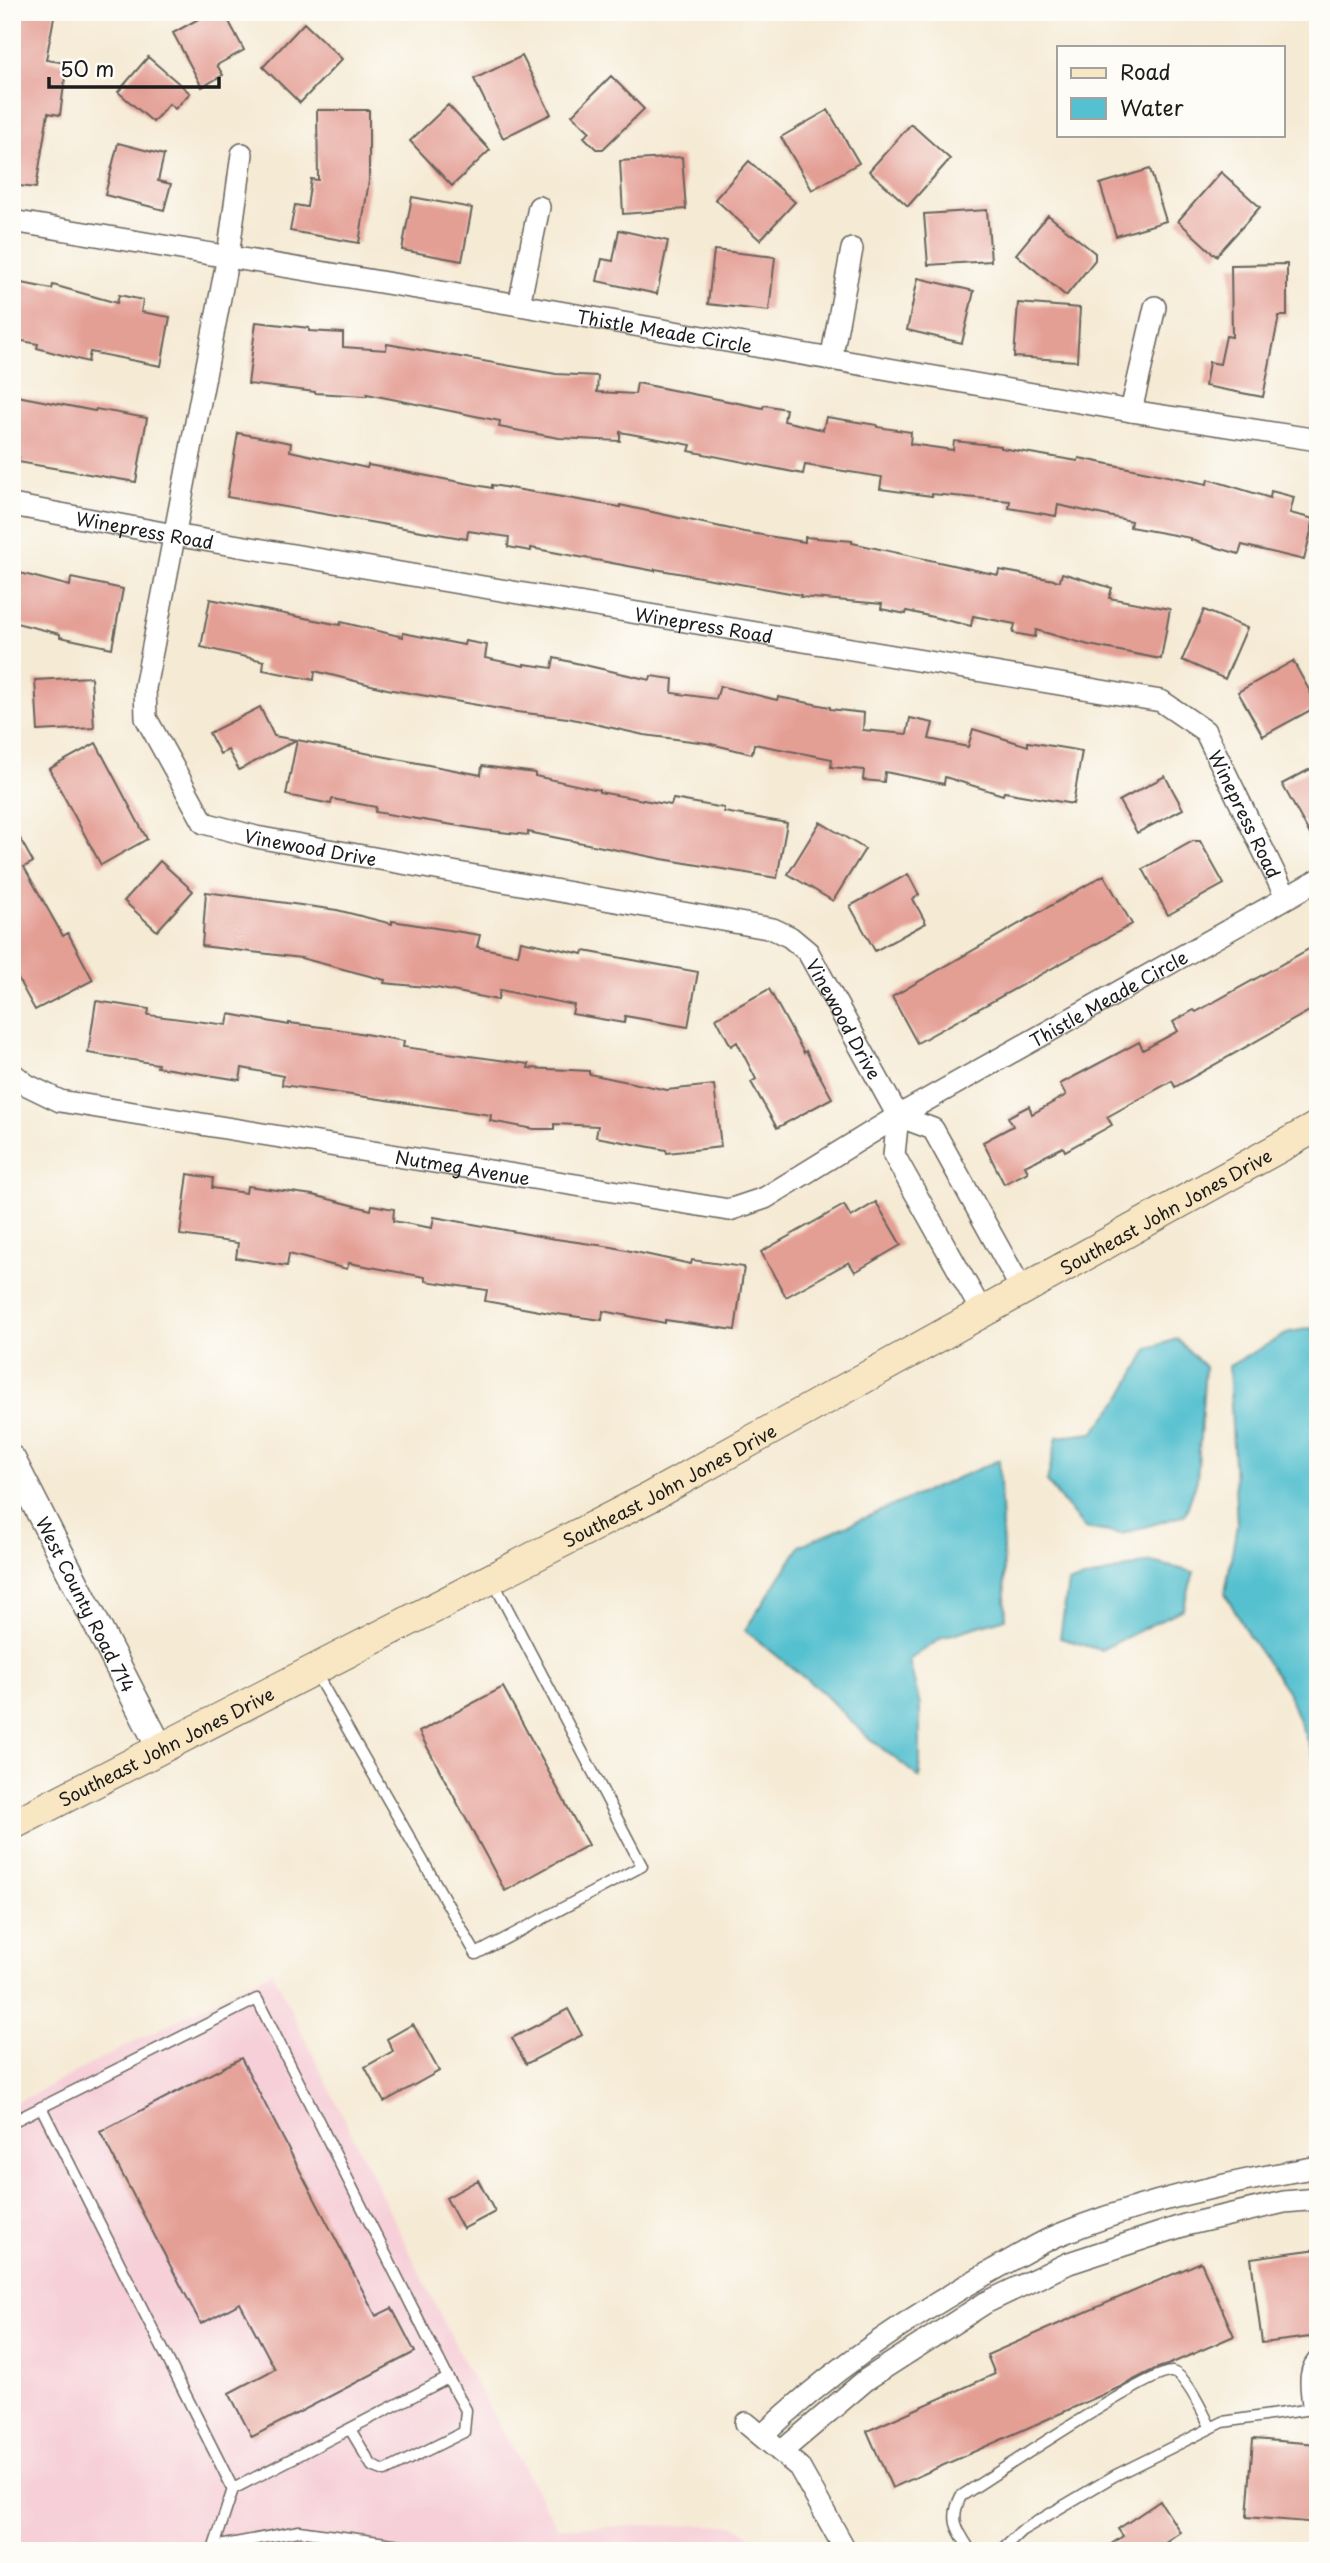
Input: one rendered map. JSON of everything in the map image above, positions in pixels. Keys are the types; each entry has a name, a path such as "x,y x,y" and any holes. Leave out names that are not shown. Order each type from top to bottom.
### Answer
{"main road":[{"name":"Southeast John Jones Drive","path":"12,1825 650,1497 1318,1126"}],"street":[{"name":"Vinewood Drive","path":"242,154 228,256 145,688 146,718 204,823 256,837 773,929 790,937 808,952 898,1116"},
{"path":"519,305 539,207"},
{"name":"Thistle Meade Circle","path":"12,221 1131,411 1318,440"},
{"path":"831,360 852,249"},
{"path":"1131,411 1155,307"},
{"name":"Winepress Road","path":"12,505 174,535 1161,701 1205,732 1286,897"},
{"name":"Thistle Meade Circle","path":"898,1116 1318,880"},
{"name":"Nutmeg Avenue","path":"12,1073 60,1101 729,1210 765,1198 898,1116"},
{"path":"982,1312 894,1155 898,1116 933,1129 1023,1290"},
{"name":"West County Road 714","path":"12,1459 160,1748"},
{"path":"846,2551 799,2467 754,2429 796,2404 870,2346 966,2286 1059,2234 1161,2202 1260,2177 1318,2167"},
{"path":"781,2452 867,2379 985,2303 1069,2263 1185,2225 1284,2202 1318,2199"}],"lane":[{"path":"313,1669 476,1954 642,1866 492,1578"},
{"path":"12,2122 257,1999 466,2410 464,2432 385,2471 372,2466 350,2429"},
{"path":"41,2107 233,2489 214,2549 299,2531 444,2551"},
{"path":"1000,2551 1021,2531 1114,2476 1223,2422 1313,2409 1305,2374 1318,2354"},
{"path":"971,2551 957,2530 954,2511 961,2496 1123,2393 1158,2374 1172,2372 1183,2377 1211,2428"},
{"path":"233,2489 448,2378"}],"shaded area":[{"path":"272,1971 465,2365 557,2527 735,2525 775,2551 12,2551 12,2105"}],"water":[{"path":"1318,1327 1318,1768 1287,1691 1248,1635 1225,1593 1237,1525 1229,1366 1290,1332"},
{"path":"1177,1339 1205,1367 1197,1480 1185,1515 1122,1534 1084,1528 1047,1482 1057,1437 1093,1433 1121,1398 1149,1348"},
{"path":"999,1460 1006,1618 943,1637 909,1660 920,1705 920,1778 865,1735 822,1692 745,1630 801,1545"},
{"path":"1151,1562 1194,1572 1183,1609 1101,1650 1060,1638 1068,1583"}],"building":[{"path":"12,12 55,12 46,60 67,63 60,115 48,113 36,188 12,185"},
{"path":"211,12 224,12 244,50 217,65 223,75 202,87 173,33"},
{"path":"304,23 342,59 300,103 263,67"},
{"path":"522,56 551,114 503,138 474,79"},
{"path":"148,57 190,93 175,109 169,104 153,122 118,92"},
{"path":"611,76 644,109 603,149 596,149 584,137 590,132 572,115"},
{"path":"448,105 490,150 452,186 410,141"},
{"path":"317,110 369,110 369,181 359,243 290,231 295,205 307,207 311,179 318,180"},
{"path":"828,110 859,163 812,190 781,137"},
{"path":"911,124 950,159 908,206 869,171"},
{"path":"118,143 164,155 158,181 171,184 164,210 105,195"},
{"path":"682,157 686,209 623,214 620,161"},
{"path":"749,161 795,202 760,240 715,199"},
{"path":"1150,169 1166,221 1116,236 1100,184"},
{"path":"1221,172 1260,207 1216,256 1178,221"},
{"path":"412,197 472,208 462,261 402,250"},
{"path":"987,210 991,261 928,265 924,214"},
{"path":"1048,215 1095,253 1095,260 1066,296 1016,254"},
{"path":"619,230 668,241 657,294 597,281 602,259 613,261"},
{"path":"714,250 775,257 769,311 708,304"},
{"path":"1287,264 1287,316 1279,316 1263,397 1205,386 1209,362 1220,364 1226,336 1232,337 1231,265"},
{"path":"918,278 974,291 962,343 907,330"},
{"path":"12,281 52,289 53,285 117,303 119,295 143,300 141,312 170,317 161,366 90,352 88,362 37,348 38,344 12,339"},
{"path":"1018,303 1080,308 1077,361 1014,357"},
{"path":"256,322 309,328 309,331 343,333 343,347 386,350 387,344 556,374 598,376 597,392 635,394 637,383 763,408 764,405 786,409 784,421 823,430 826,417 911,432 910,444 953,450 954,441 1001,446 1078,461 1079,458 1207,484 1208,479 1270,498 1271,491 1294,497 1290,513 1314,519 1304,560 1242,545 1239,554 1191,538 1130,527 1131,521 1058,505 1056,516 1009,508 1010,501 932,496 880,489 882,477 805,465 803,474 689,451 691,445 620,432 620,441 559,438 499,427 500,421 367,394 315,393 248,384"},
{"path":"12,395 147,418 136,482 18,462 19,457 12,457"},
{"path":"238,433 291,443 290,451 367,468 368,465 492,488 492,485 620,505 744,532 805,542 805,537 852,541 998,575 999,570 1060,581 1062,573 1112,588 1109,598 1170,609 1161,659 1089,645 1036,630 1035,637 1013,633 1015,624 973,616 971,626 907,611 906,614 881,609 882,604 800,597 801,595 655,569 531,548 531,551 508,547 509,537 468,531 467,539 227,497"},
{"path":"12,571 70,586 71,578 123,589 112,648 60,637 60,634 12,622"},
{"path":"210,599 340,625 341,622 403,637 403,633 464,645 465,641 487,645 485,658 524,666 552,668 554,658 650,680 651,676 673,679 672,693 716,699 720,686 777,700 778,697 830,709 864,713 863,730 907,734 910,718 933,723 929,739 968,747 973,729 1028,746 1028,742 1082,751 1073,804 1004,792 1003,795 945,777 944,784 885,772 884,782 863,780 864,770 831,767 832,759 754,744 752,754 707,743 644,735 568,718 517,712 387,689 315,671 314,680 263,670 264,661 201,647"},
{"path":"1204,610 1247,628 1225,679 1182,660"},
{"path":"1293,661 1318,706 1263,736 1238,692"},
{"path":"91,677 94,728 38,731 35,680"},
{"path":"260,707 274,736 296,740 239,770 228,750 220,754 209,733"},
{"path":"297,740 481,775 482,766 535,773 535,776 599,792 671,805 673,799 724,808 724,812 787,823 777,878 662,859 528,832 528,835 483,830 375,812 376,807 332,799 331,804 286,795"},
{"path":"96,743 147,839 101,865 49,769"},
{"path":"1318,765 1318,849 1282,784"},
{"path":"1165,776 1183,809 1137,833 1119,801"},
{"path":"820,822 865,849 833,901 788,874"},
{"path":"12,824 33,862 24,867 63,936 68,933 93,980 35,1010 12,968"},
{"path":"1193,841 1200,841 1224,884 1168,915 1143,869"},
{"path":"160,861 193,891 157,931 124,901"},
{"path":"908,874 919,895 913,899 926,923 875,951 850,906"},
{"path":"1104,875 1132,924 917,1043 892,997"},
{"path":"206,892 337,910 392,924 392,921 480,935 477,947 518,955 521,941 583,954 584,951 698,972 688,1027 625,1016 624,1023 572,1014 574,1005 500,990 498,1000 437,988 384,983 385,980 301,958 202,946"},
{"path":"1318,944 1318,1006 1175,1087 1172,1081 1107,1117 1112,1125 1065,1151 1063,1147 1025,1166 1028,1172 1004,1184 983,1142 1013,1126 1008,1117 1029,1106 1032,1114 1066,1095 1060,1084 1139,1042 1143,1050 1178,1031 1173,1022"},
{"path":"769,989 832,1098 777,1128 751,1082 756,1079 737,1042 731,1046 716,1018"},
{"path":"96,1001 149,1009 148,1015 227,1025 229,1014 289,1025 337,1029 404,1041 403,1047 529,1064 528,1068 589,1071 589,1074 667,1090 714,1085 721,1147 667,1153 666,1150 596,1137 598,1126 554,1124 554,1129 534,1129 490,1121 491,1115 282,1085 283,1076 242,1068 240,1080 88,1053"},
{"path":"188,1174 213,1178 212,1188 246,1193 247,1186 313,1195 371,1210 372,1205 394,1209 393,1221 432,1228 434,1217 612,1247 691,1264 692,1260 744,1267 735,1330 665,1320 665,1323 603,1311 602,1320 550,1313 485,1301 487,1290 425,1281 425,1277 349,1263 347,1269 289,1254 287,1266 236,1258 238,1243 180,1235"},
{"path":"876,1202 901,1245 855,1272 849,1262 786,1297 761,1252 844,1205 851,1217"},
{"path":"503,1687 588,1845 505,1891 419,1732"},
{"path":"568,2009 582,2035 526,2064 512,2038"},
{"path":"413,2024 439,2071 384,2102 365,2067 393,2051 387,2039"},
{"path":"241,2058 376,2316 392,2308 415,2352 252,2437 229,2393 275,2369 240,2303 201,2324 100,2132"},
{"path":"478,2180 495,2212 463,2229 446,2198"},
{"path":"1318,2249 1318,2336 1262,2343 1251,2258"},
{"path":"1201,2262 1234,2336 892,2488 867,2431 995,2374 987,2355"},
{"path":"1253,2439 1318,2444 1318,2523 1247,2517"},
{"path":"1160,2501 1180,2532 1152,2551 1101,2551 1123,2536 1118,2529"}]}
